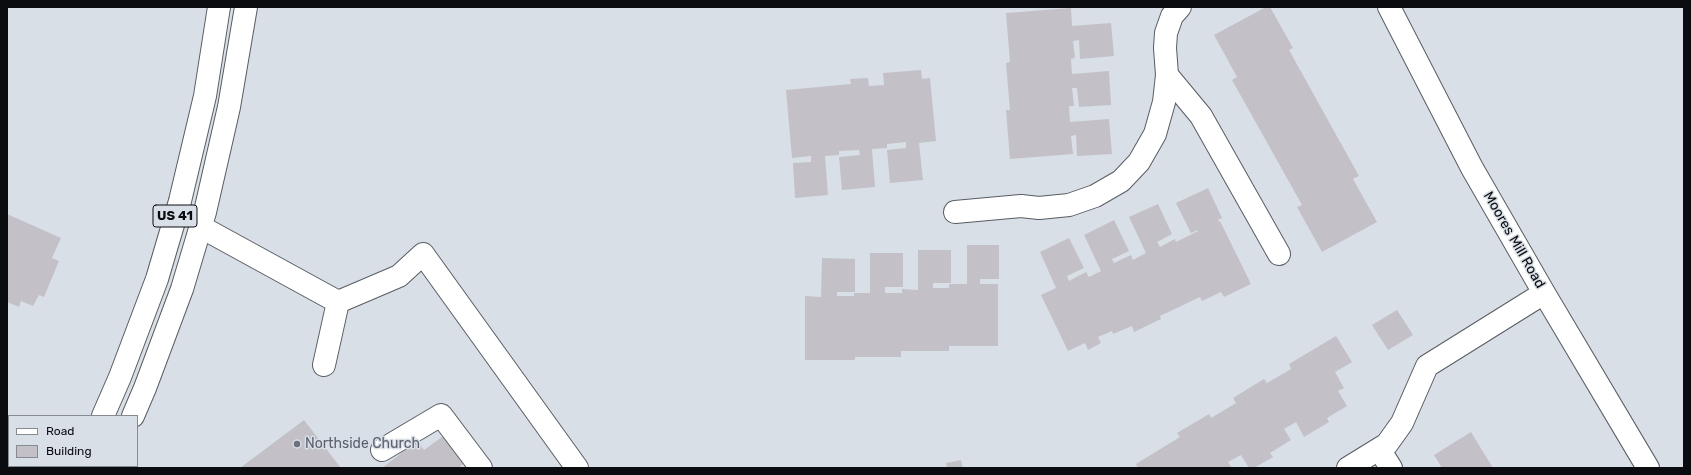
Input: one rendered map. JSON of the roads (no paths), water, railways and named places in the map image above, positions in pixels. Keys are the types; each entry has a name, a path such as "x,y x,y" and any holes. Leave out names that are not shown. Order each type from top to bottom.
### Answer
{"street":[{"name":"US 41","path":"103,415 120,377 157,279 180,200 205,96 219,7"},
{"name":"US 41","path":"133,415 146,388 182,290 201,227 229,107 246,7"},
{"path":"955,212 1021,206 1039,208 1069,205 1095,196 1121,181 1139,162 1155,134 1164,102 1167,75 1165,48 1166,33 1172,16 1180,7"},
{"name":"Moores Mill Road","path":"1389,7 1472,168 1648,468"},
{"path":"1167,75 1201,116 1279,254"},
{"path":"201,227 338,302"},
{"path":"338,302 399,276 424,254 577,468"},
{"path":"1348,468 1387,444 1402,423 1427,366 1544,293"},
{"path":"324,365 338,302"},
{"path":"382,450 441,415 481,468"},
{"path":"1379,449 1391,468"}],"place":[{"name":"Northside Church","path":"297,444"}]}
